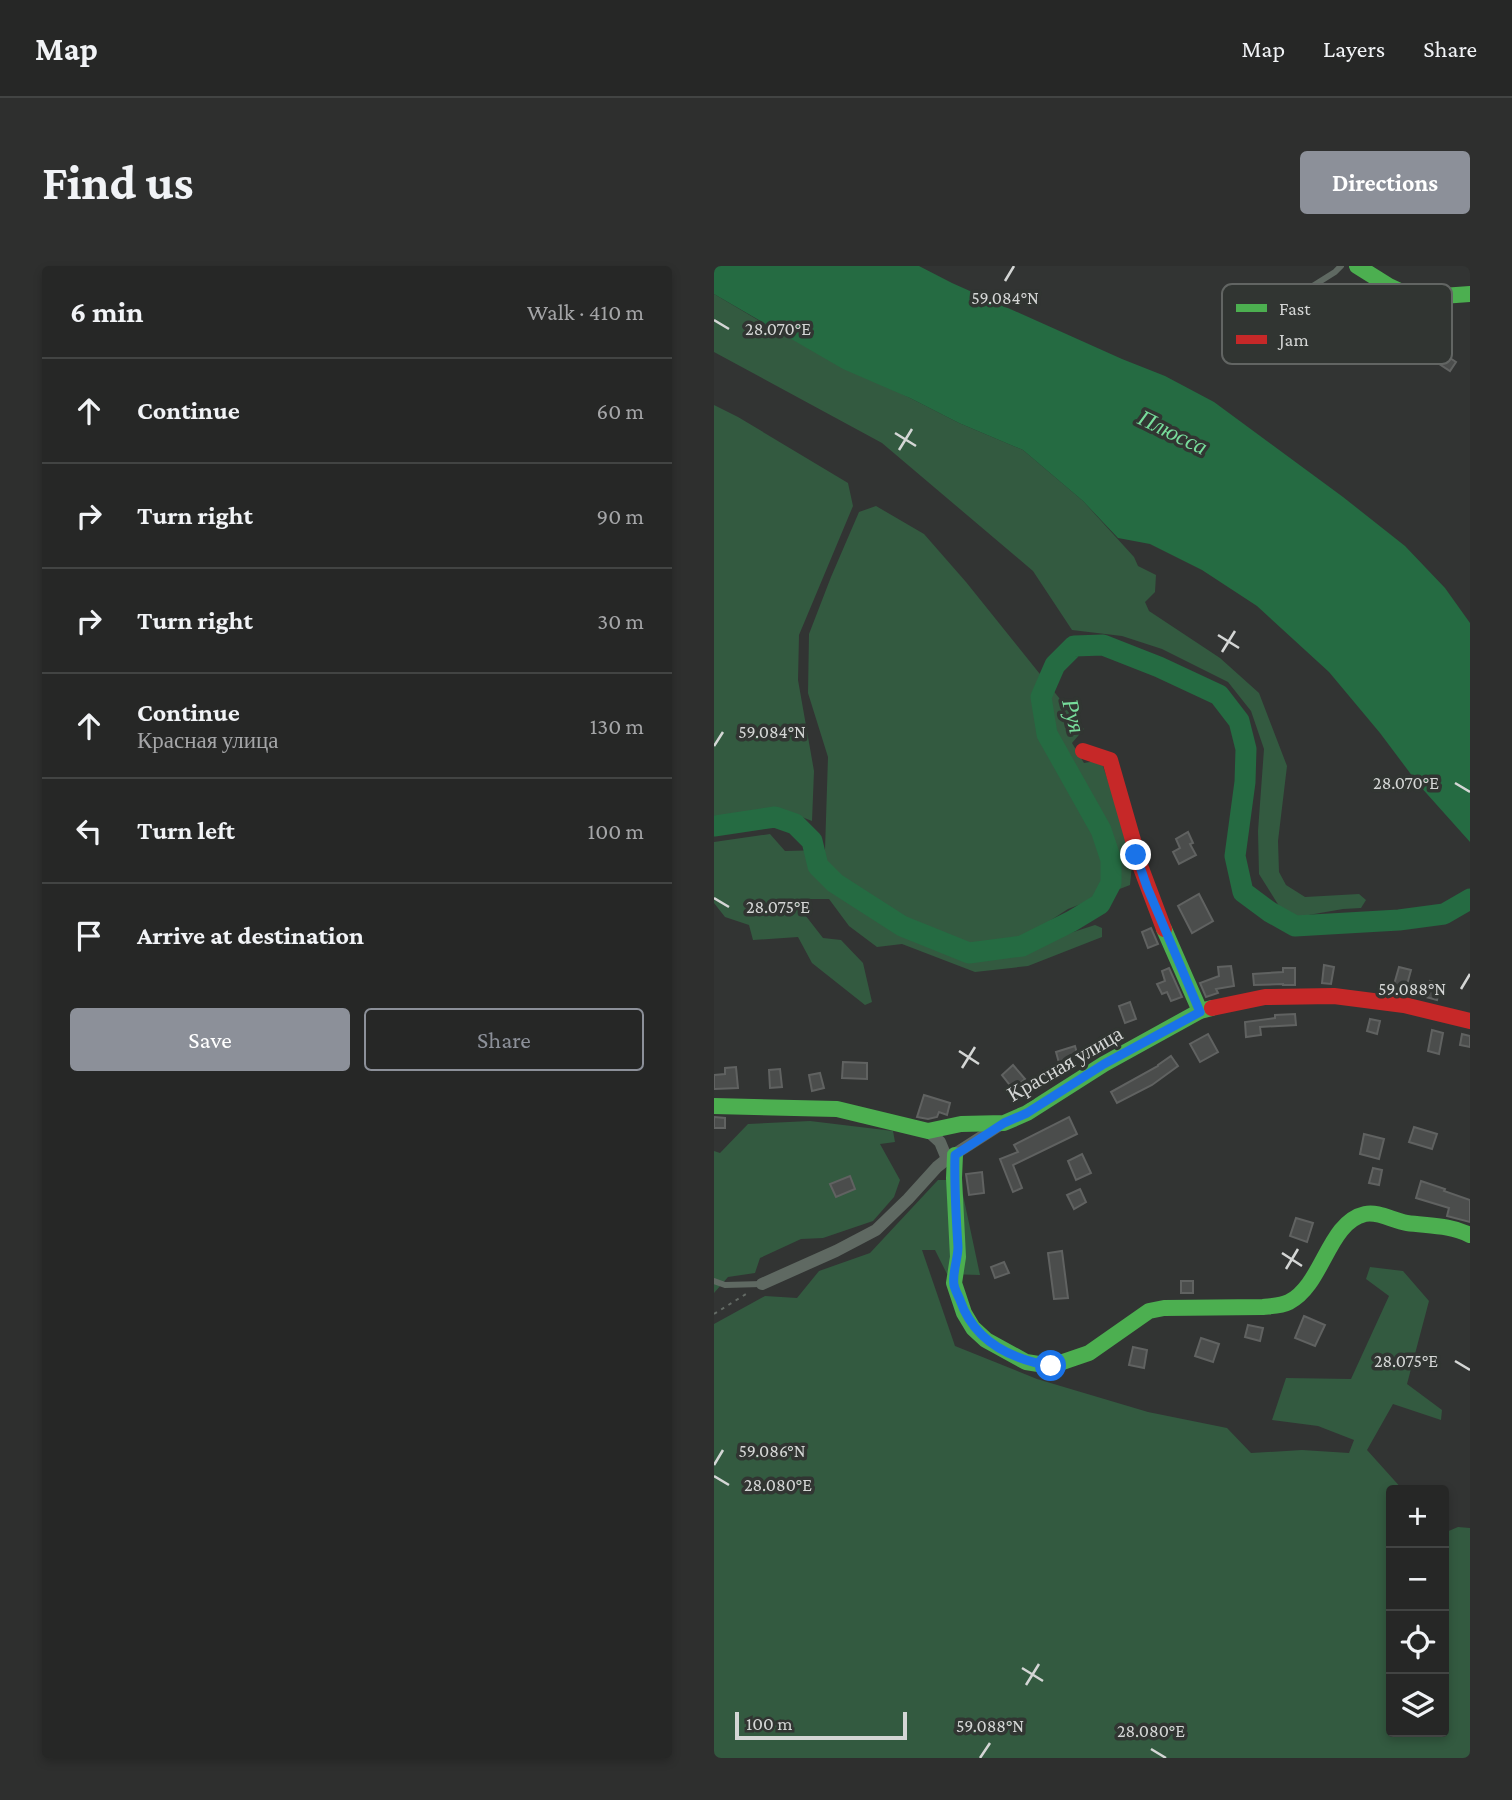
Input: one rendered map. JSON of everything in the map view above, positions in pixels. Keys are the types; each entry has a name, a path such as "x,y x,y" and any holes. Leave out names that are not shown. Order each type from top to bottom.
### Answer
{"street":[{"path":"1357,266 1386,284"},
{"path":"1452,295 1470,294"},
{"path":"1083,751 1110,760 1147,887 1200,1012"},
{"name":"Красная улица","path":"714,1106 837,1109 928,1131 961,1124 1004,1123 1027,1113 1104,1064 1200,1012 1265,997 1335,996 1404,1005 1470,1021"},
{"path":"762,1284 876,1230 937,1167 1004,1123"},
{"path":"928,1131 951,1157 958,1257 954,1283 964,1312 973,1328 986,1340 1026,1362 1051,1366 1089,1353 1149,1311 1164,1308 1269,1306 1290,1302 1309,1284 1345,1227 1354,1218 1365,1214 1384,1215 1405,1223 1450,1227 1470,1235"}],"lane":[{"path":"1314,284 1341,266"},
{"path":"714,1281 725,1285 762,1284"}],"path":[{"path":"714,1314 762,1284"}],"shaded area":[{"path":"714,294 763,323 959,423 1023,450 1083,501 1134,557 1138,566 1156,575 1155,592 1145,602 1149,611 1220,658 1259,693 1287,766 1278,841 1279,872 1286,885 1305,897 1359,894 1366,900 1361,908 1297,917 1279,906 1259,874 1258,831 1264,749 1251,711 1228,682 1162,649 1122,636 1072,630 1033,571 882,443 714,352"},
{"path":"714,405 848,483 853,506 799,635 798,680 814,771 812,821 784,810 714,816"},
{"path":"876,506 924,534 1084,729 1072,743 1084,763 1101,760 1133,855 1130,885 1068,909 1031,933 1040,941 1095,925 1102,928 1102,937 1028,966 975,972 902,944 877,947 849,926 829,899 806,899 802,911 823,938 841,940 863,963 872,1002 865,1005 812,963 798,937 753,940 749,925 725,917 714,903 714,842 770,834 785,851 825,850 828,757 808,693 809,634 859,512"},
{"path":"810,1121 893,1131 895,1142 880,1144 900,1180 894,1197 873,1221 823,1238 801,1239 760,1258 755,1273 728,1277 714,1293 714,1151 720,1153 748,1124"},
{"path":"938,1180 949,1180 963,1195 980,1275 947,1274 935,1250 922,1250 955,1346 1037,1379 1148,1412 1227,1428 1251,1453 1302,1450 1349,1453 1354,1440 1318,1426 1272,1420 1286,1378 1351,1379 1389,1296 1366,1279 1370,1267 1403,1271 1429,1301 1407,1384 1442,1410 1441,1420 1393,1404 1367,1450 1398,1485 1386,1485 1386,1737 1449,1737 1449,1531 1458,1527 1470,1528 1470,1758 714,1758 714,1324 765,1296 797,1298 819,1271 870,1253"}],"water":[{"name":"Плюсса","path":"714,266 919,266 1165,376 1214,402 1343,497 1405,546 1445,588 1470,623 1470,842 1419,785 1329,672 1257,606 1202,570 1150,544 1118,538 1083,501 1023,450 843,369 714,294"}],"building":[{"path":"1452,359 1456,362 1450,371 1439,364 1452,364"},
{"path":"1188,832 1196,855 1179,864 1173,852 1180,848 1176,839"},
{"path":"1199,894 1213,921 1192,933 1178,906"},
{"path":"1151,928 1158,944 1148,948 1142,932"},
{"path":"1324,965 1334,967 1331,984 1322,983"},
{"path":"1231,966 1234,986 1216,989 1218,993 1206,997 1200,983 1219,976 1218,967"},
{"path":"1399,967 1411,970 1405,992 1393,988"},
{"path":"1169,968 1182,997 1171,1001 1167,992 1162,994 1157,984 1165,981 1162,971"},
{"path":"1283,968 1295,968 1295,985 1254,985 1253,974 1283,972"},
{"path":"1430,981 1441,984 1437,1000 1426,997"},
{"path":"1130,1002 1136,1019 1125,1023 1119,1006"},
{"path":"1295,1014 1296,1025 1260,1027 1261,1035 1246,1037 1245,1022 1275,1018 1275,1015"},
{"path":"1370,1019 1380,1021 1377,1034 1367,1031"},
{"path":"1432,1030 1443,1033 1439,1054 1428,1051"},
{"path":"1208,1034 1218,1052 1200,1062 1190,1044"},
{"path":"1462,1034 1470,1036 1470,1047 1460,1045"},
{"path":"1075,1046 1078,1057 1059,1063 1056,1052"},
{"path":"1171,1056 1178,1066 1152,1085 1117,1103 1111,1092"},
{"path":"843,1062 867,1063 867,1079 842,1078"},
{"path":"1013,1065 1025,1079 1013,1089 1002,1075"},
{"path":"736,1067 738,1088 714,1089 714,1075 725,1074 725,1068"},
{"path":"780,1069 782,1087 770,1088 769,1070"},
{"path":"820,1073 824,1088 812,1091 809,1075"},
{"path":"924,1095 950,1103 947,1115 939,1112 937,1117 917,1117"},
{"path":"714,1117 725,1118 725,1128 714,1128"},
{"path":"1069,1117 1077,1134 1013,1165 1022,1188 1013,1192 1000,1159 1018,1152 1014,1145"},
{"path":"1414,1127 1437,1134 1432,1149 1409,1142"},
{"path":"1364,1134 1384,1139 1379,1159 1360,1154"},
{"path":"1082,1154 1091,1173 1076,1180 1068,1161"},
{"path":"1373,1168 1382,1170 1379,1185 1369,1183"},
{"path":"982,1172 984,1193 969,1195 966,1174"},
{"path":"850,1176 855,1189 836,1197 830,1184"},
{"path":"1421,1181 1470,1200 1470,1222 1447,1216 1449,1208 1416,1198"},
{"path":"1080,1189 1086,1202 1074,1209 1067,1195"},
{"path":"1296,1218 1313,1223 1307,1242 1290,1236"},
{"path":"1062,1251 1068,1298 1054,1299 1048,1253"},
{"path":"1004,1262 1009,1273 995,1278 991,1267"},
{"path":"1181,1281 1193,1281 1193,1293 1181,1293"},
{"path":"1304,1316 1325,1325 1315,1346 1295,1338"},
{"path":"1248,1325 1263,1328 1260,1341 1245,1337"},
{"path":"1201,1338 1219,1344 1213,1362 1195,1356"},
{"path":"1133,1347 1147,1350 1144,1368 1129,1365"}],"waterway":[{"name":"Руя","path":"714,826 775,817 795,824 812,841 818,866 835,883 902,926 969,953 1022,946 1100,904 1111,883 1111,860 1101,830 1047,734 1041,697 1055,665 1074,646 1103,645 1219,695 1239,721 1246,749 1245,782 1235,856 1243,892 1270,912 1295,926 1399,920 1444,914 1470,899"}],"traffic: fast":[{"path":"1357,266 1386,284"},
{"path":"1452,295 1470,294"},
{"path":"1164,929 1200,1011"},
{"path":"714,1106 837,1109 928,1131 961,1124 1004,1123 1027,1113 1104,1064 1200,1011 1212,1008"},
{"path":"955,1155 958,1257 954,1283 964,1313 973,1328 986,1340 1026,1362 1051,1366 1089,1353 1149,1311 1164,1308 1263,1307 1289,1302 1301,1294 1310,1282 1342,1229 1353,1219 1365,1214 1447,1228 1470,1235"}],"traffic: jam":[{"path":"1083,751 1110,760 1141,868 1164,929"},
{"path":"1212,1008 1265,997 1334,996 1404,1005 1470,1021"}],"route":[{"path":"1051,1366 1026,1362 986,1340 973,1328 964,1312 954,1283 958,1257 955,1155 1004,1123 1054,1097 1104,1064 1200,1012 1136,855"}]}
